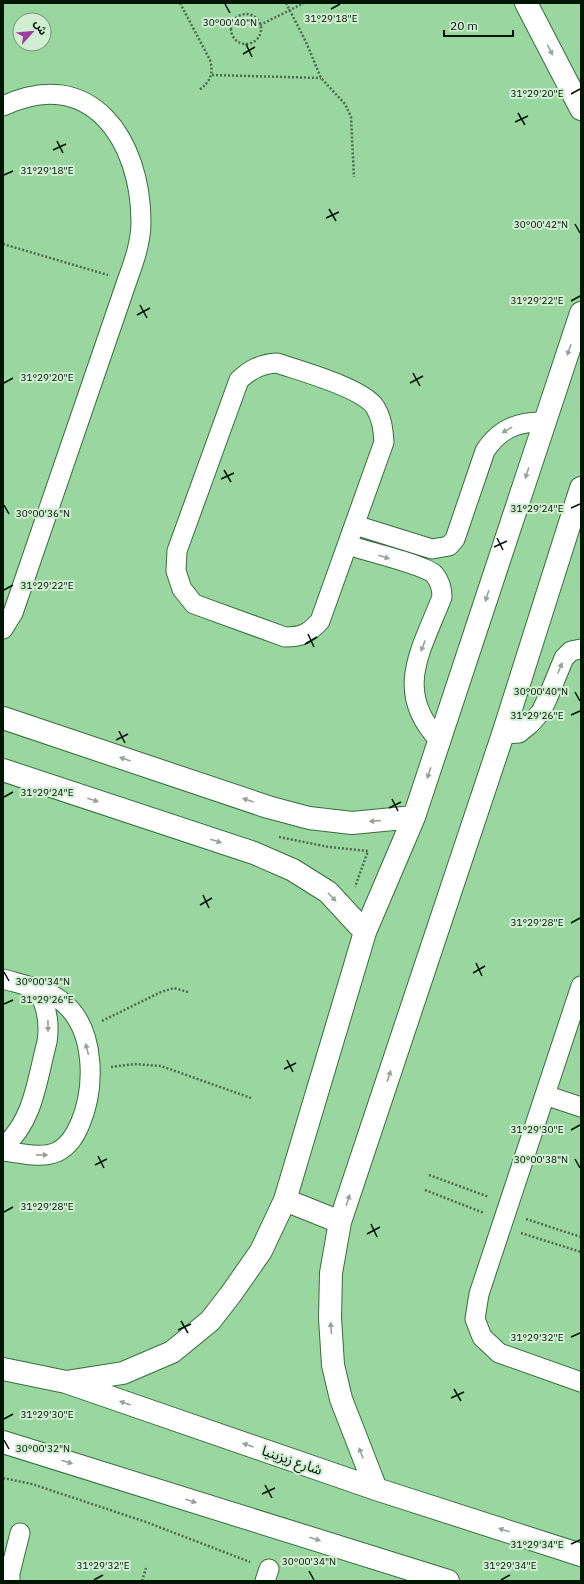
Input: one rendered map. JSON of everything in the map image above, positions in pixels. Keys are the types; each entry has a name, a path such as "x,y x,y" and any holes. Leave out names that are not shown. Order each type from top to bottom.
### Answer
{"street":[{"path":"526,3 581,109"},
{"path":"3,106 34,95 60,94 84,102 104,116 120,137 132,164 139,193 141,223 137,253 13,613 3,629"},
{"path":"66,1382 122,1373 172,1352 210,1321 261,1251 285,1200 365,932 414,817 581,313"},
{"path":"277,363 360,393 374,405 383,423 384,442 347,545 320,621 311,631 298,637 285,637 194,604 182,589 176,571 177,551 239,380 250,370 263,364 277,363"},
{"path":"355,525 432,549 449,546 455,539 484,451 490,443 506,430 518,424 544,422"},
{"path":"376,1489 341,1399 333,1365 330,1318 331,1273 340,1222 503,734 581,490"},
{"path":"347,545 428,570 439,580 442,588 442,597 415,667 413,683 415,699 420,714 428,728 440,740"},
{"path":"503,734 519,733 530,724 541,712 564,658 571,652 581,649"},
{"path":"3,718 268,807 309,818 352,823 414,817"},
{"path":"3,770 254,853 293,870 328,892 365,932"},
{"path":"3,979 53,994 66,1005 76,1018 82,1031 88,1050 91,1070 90,1092 84,1114 76,1134 68,1144 58,1152 45,1156 3,1151"},
{"path":"581,986 479,1294 475,1319 482,1338 499,1353 581,1382"},
{"path":"3,1147 20,1130 27,1117 47,1042 48,1031 46,1009 37,989"},
{"path":"545,1095 581,1106"},
{"path":"285,1200 340,1222"},
{"name":"شارع زيزينيا","path":"3,1369 66,1382 376,1489 581,1555"},
{"path":"3,1442 448,1581"},
{"path":"10,1581 10,1573 20,1533"}],"path":[{"path":"180,3 210,60 212,74 207,84 199,90"},
{"path":"286,3 306,42 321,78 345,104 351,117 354,177"},
{"path":"260,25 304,3"},
{"path":"240,16 252,16 260,25 261,31 254,42 243,44 233,36 232,24 240,16"},
{"path":"212,74 321,78"},
{"path":"3,244 127,281"},
{"path":"82,1031 161,992 174,988 188,992"},
{"path":"91,1070 134,1064 161,1066 251,1098"},
{"path":"429,1175 505,1216 581,1252"},
{"path":"425,1190 505,1216 581,1237"},
{"path":"3,1478 32,1484 146,1522 267,1575"},
{"path":"142,1581 146,1568"}]}
